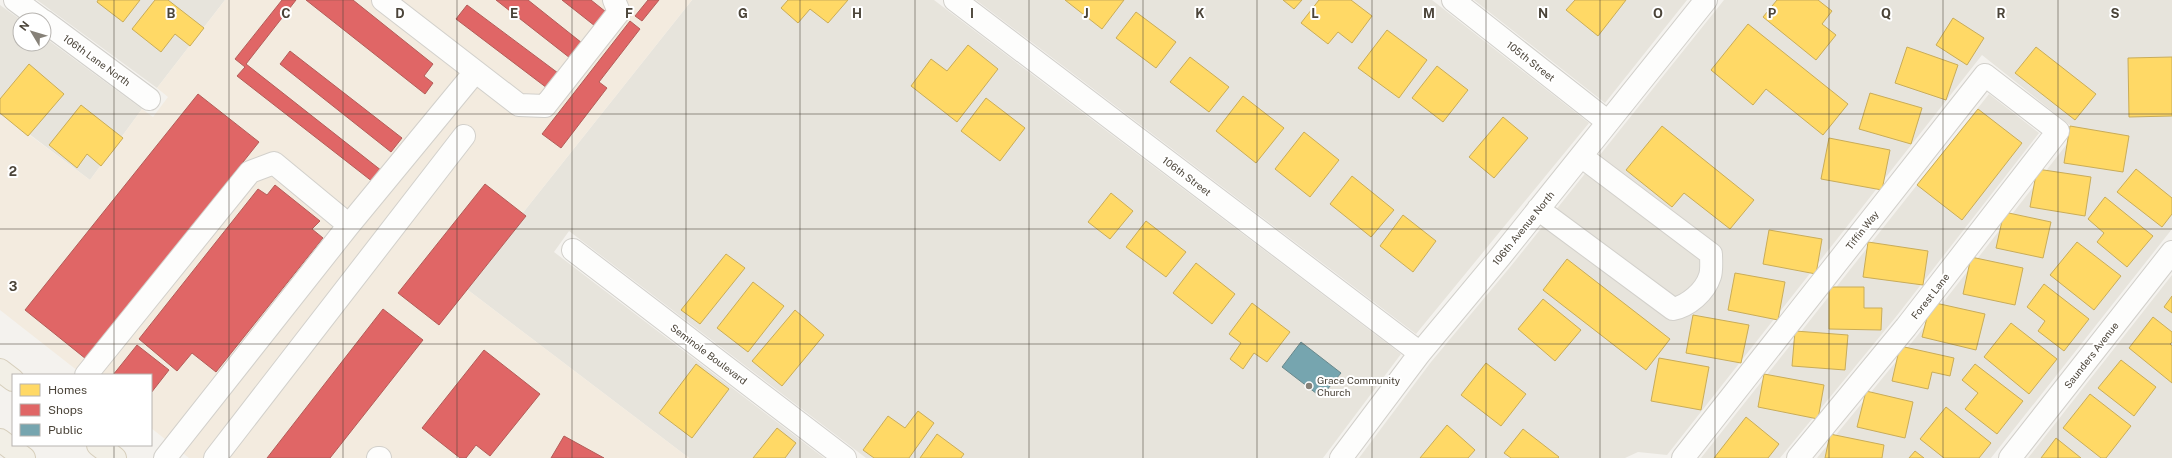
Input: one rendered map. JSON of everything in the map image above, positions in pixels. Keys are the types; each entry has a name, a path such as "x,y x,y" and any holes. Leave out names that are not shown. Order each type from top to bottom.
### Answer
{"main road":[{"path":"0,370 12,379"},
{"path":"0,440 24,458"},
{"path":"99,446 115,458"}],"street":[{"name":"106th Lane North","path":"15,0 31,12"},
{"path":"383,0 519,105 545,106 619,12 614,0"},
{"name":"106th Street","path":"955,0 1420,353"},
{"name":"105th Street","path":"1453,0 1608,122"},
{"name":"106th Avenue North","path":"1341,458 1420,353 1706,0"},
{"name":"106th Lane North","path":"52,28 149,99"},
{"path":"165,458 349,225 475,72"},
{"name":"Tiffin Way","path":"1683,458 1985,74 2058,131"},
{"name":"Forest Lane","path":"1798,458 1906,327 2058,131"},
{"path":"215,458 464,136"},
{"path":"1538,209 1673,309 1684,307 1704,288 1711,275 1711,254 1581,156"},
{"path":"87,374 250,172 274,164 349,225"},
{"name":"Seminole Boulevard","path":"573,250 845,458"},
{"name":"Saunders Avenue","path":"2010,458 2172,252"}],"shaded area":[{"path":"37,0 225,0 157,88"},
{"path":"225,0 692,0 464,287 689,458 189,458 152,429 152,374 82,374 0,310 0,113 90,180 142,109 153,117 168,97 157,88"},
{"path":"692,0 934,0 1401,354 1323,458 866,458 569,231 554,252 824,458 689,458 464,287"},
{"path":"976,0 1432,0 1589,123 1416,334"},
{"path":"1474,0 1687,0 1605,103"},
{"path":"1724,0 2172,0 2172,229 1991,458 1817,458 1917,336 2077,131 1982,55 1667,455 1638,452 1625,458 1359,458 1431,362 1511,266"},
{"path":"0,5 12,14 12,52 52,52 52,43 142,109 90,180 0,112"},
{"path":"1989,94 2039,133 1895,318 1780,458 1701,458"},
{"path":"2172,275 2172,458 2028,458"}],"building: Homes":[{"path":"98,0 140,0 123,22 97,2"},
{"path":"155,0 168,0 204,28 190,46 175,34 161,52 132,29"},
{"path":"788,0 848,0 828,23 810,9 798,23 781,8"},
{"path":"1065,0 1124,0 1102,29"},
{"path":"1283,0 1302,0 1294,9"},
{"path":"1319,0 1351,0 1372,16 1352,43 1338,32 1328,44 1301,23"},
{"path":"1575,0 1626,0 1598,36 1566,10"},
{"path":"1777,0 1818,0 1832,11 1822,24 1836,35 1816,60 1763,17"},
{"path":"1136,12 1176,42 1156,68 1116,38"},
{"path":"1953,18 1984,38 1967,65 1936,45"},
{"path":"1748,24 1848,104 1823,135 1766,89 1753,105 1711,70"},
{"path":"1387,30 1427,60 1399,98 1358,68"},
{"path":"968,45 998,69 957,122 911,86 931,59 947,71"},
{"path":"1907,47 1958,65 1946,100 1895,83"},
{"path":"2036,47 2096,94 2075,120 2015,73"},
{"path":"1190,57 1229,87 1209,112 1170,82"},
{"path":"2172,57 2172,116 2129,117 2128,58"},
{"path":"29,64 64,94 28,136 0,113 0,99"},
{"path":"1437,66 1468,90 1443,122 1412,98"},
{"path":"1870,93 1922,108 1911,144 1859,129"},
{"path":"1243,96 1284,128 1256,163 1216,131"},
{"path":"986,98 1025,128 1000,161 961,131"},
{"path":"81,105 123,138 101,166 87,154 77,168 49,145"},
{"path":"1978,109 2022,143 1962,220 1917,185"},
{"path":"1503,117 1528,138 1494,178 1469,157"},
{"path":"1662,126 1754,200 1730,229 1684,193 1672,207 1626,170"},
{"path":"2070,126 2129,136 2123,172 2064,163"},
{"path":"1304,132 1339,160 1310,197 1275,169"},
{"path":"1829,138 1890,150 1882,190 1821,179"},
{"path":"2037,169 2091,177 2085,216 2030,207"},
{"path":"2136,169 2172,198 2172,214 2162,227 2117,192"},
{"path":"1352,176 1394,210 1371,237 1330,204"},
{"path":"1111,193 1133,211 1110,239 1088,222"},
{"path":"2105,197 2153,236 2127,267 2097,242 2104,233 2088,219"},
{"path":"2004,212 2051,222 2043,258 1996,248"},
{"path":"1403,215 1436,241 1413,272 1380,246"},
{"path":"1146,221 1186,252 1166,277 1126,247"},
{"path":"1769,230 1822,239 1816,274 1763,264"},
{"path":"1868,242 1928,251 1923,285 1863,277"},
{"path":"2077,242 2121,276 2094,310 2050,275"},
{"path":"726,254 745,268 700,324 681,310"},
{"path":"1971,257 2023,268 2015,305 1963,294"},
{"path":"1567,259 1670,339 1646,370 1543,290"},
{"path":"1196,263 1235,294 1212,324 1173,293"},
{"path":"1735,273 1785,282 1778,320 1728,310"},
{"path":"753,282 784,306 748,352 717,328"},
{"path":"2044,284 2089,319 2064,351 2038,331 2045,321 2027,307"},
{"path":"1829,287 1864,287 1864,308 1882,308 1881,330 1829,329"},
{"path":"2172,296 2172,313 2164,307"},
{"path":"1543,299 1581,330 1555,361 1518,329"},
{"path":"1931,302 1985,314 1976,350 1922,337"},
{"path":"1252,303 1290,332 1267,362 1254,353 1243,369 1230,359 1241,343 1229,334"},
{"path":"795,310 824,335 782,386 752,361"},
{"path":"1693,315 1749,325 1741,363 1686,353"},
{"path":"2153,317 2172,332 2172,342 2170,344 2172,346 2172,383 2129,348"},
{"path":"2011,323 2057,359 2029,394 1984,357"},
{"path":"1795,331 1848,335 1845,370 1792,366"},
{"path":"1900,346 1954,358 1950,376 1932,372 1928,389 1892,381"},
{"path":"1659,358 1709,367 1701,410 1651,401"},
{"path":"2121,360 2156,387 2134,416 2098,388"},
{"path":"1486,363 1526,394 1501,426 1461,395"},
{"path":"696,364 729,389 692,438 659,413"},
{"path":"1975,364 2023,401 1997,434 1965,409 1978,393 1962,380"},
{"path":"1764,374 1824,385 1818,419 1758,407"},
{"path":"1866,391 1913,402 1905,438 1857,427"},
{"path":"2090,394 2131,426 2106,458 2101,458 2063,428"},
{"path":"1946,407 1991,443 1979,458 1944,458 1920,439"},
{"path":"918,411 934,423 909,458 874,458 863,450 888,416 905,428"},
{"path":"1746,417 1779,444 1768,458 1714,458"},
{"path":"1447,425 1475,450 1468,458 1420,458"},
{"path":"777,428 796,443 785,458 753,458"},
{"path":"1523,429 1559,457 1511,458 1504,453"},
{"path":"937,434 964,454 961,458 920,458"},
{"path":"1830,434 1884,445 1882,458 1825,458"},
{"path":"2056,438 2081,458 2041,458"},
{"path":"1915,451 1924,458 1909,458"}],"building: Shops":[{"path":"282,0 296,0 246,64 382,171 373,182 237,76 245,67 235,59"},
{"path":"306,0 353,0 433,64 424,76 433,83 425,94"},
{"path":"496,0 528,0 582,43 570,58"},
{"path":"562,0 591,0 606,12 595,26"},
{"path":"648,0 659,0 642,21 635,16"},
{"path":"467,5 558,73 547,88 456,19"},
{"path":"630,21 640,29 599,82 607,88 561,148 542,134"},
{"path":"290,51 402,138 391,152 280,64"},
{"path":"198,94 259,142 86,359 25,310"},
{"path":"485,184 526,216 439,325 398,293"},
{"path":"275,185 320,221 312,229 323,238 216,372 192,353 177,371 139,339 258,189 267,195"},
{"path":"383,309 423,340 330,458 267,458"},
{"path":"137,345 169,370 152,392 152,374 114,374"},
{"path":"484,350 540,394 490,456 476,445 466,458 460,458 422,428"},
{"path":"564,436 604,458 551,458"}],"building: Public":[{"path":"1301,342 1341,373 1321,397 1282,367"}],"place":[{"name":"Grace Community Church","path":"1309,386"}]}
